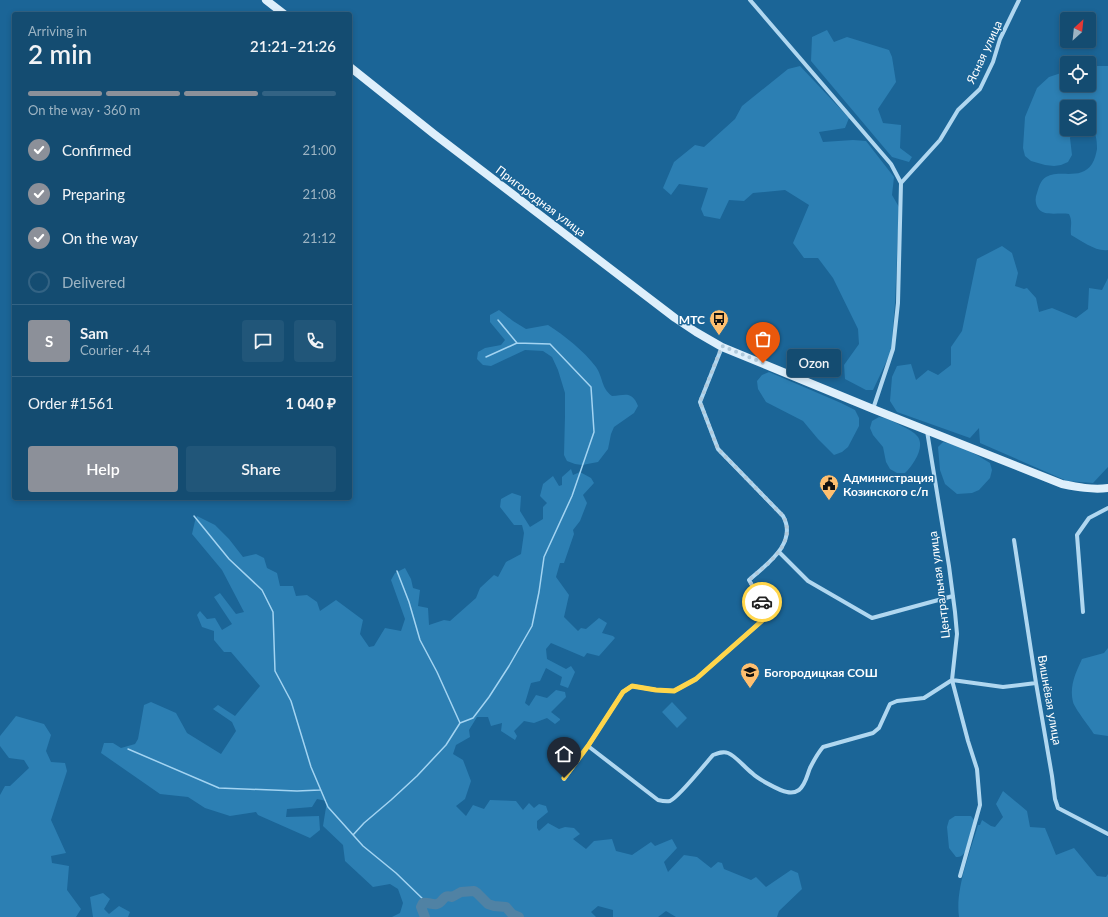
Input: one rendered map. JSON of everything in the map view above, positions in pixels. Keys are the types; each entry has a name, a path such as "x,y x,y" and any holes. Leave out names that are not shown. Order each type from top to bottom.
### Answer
{"street":[{"path":"266,0 281,12"},
{"path":"750,0 890,164 901,183 898,303 893,349 873,409"},
{"name":"Ясная улица","path":"901,183 940,140 958,110 980,89 993,62 1000,40 1020,0"},
{"name":"Пригородная улица","path":"352,69 434,134 675,318 696,332 722,346 873,409 1062,484 1098,489 1108,488"},
{"path":"564,778 588,746 623,692 632,686 674,691 696,679 764,619 768,613 749,580 779,552 785,541 787,533 786,521 783,516 718,449 700,402 722,346"},
{"name":"Центральная улица","path":"927,430 949,566 957,634 952,680 977,769 980,805 960,876"},
{"path":"1083,612 1077,535 1089,518 1108,508"},
{"name":"Вишнёвая улица","path":"1014,540 1055,799 1058,808 1108,834"},
{"path":"779,552 808,581 872,618 953,596"},
{"path":"588,746 658,800 664,802 670,801 678,794 713,755 723,752 731,755 753,775 770,785 787,792 794,792 803,785 818,752 823,747 873,733 879,728 890,704 897,701 924,698 952,680 1003,687 1036,683"}],"shaded area":[{"path":"827,30 834,42 847,37 889,50 892,57 896,82 878,109 883,123 901,125 900,148 912,157 909,162 892,157 811,61 812,37"},
{"path":"800,66 849,118 845,128 819,132 823,142 853,140 866,141 894,177 892,195 899,207 895,303 891,352 873,390 866,390 845,379 844,365 859,344 858,329 833,278 818,258 804,258 793,243 809,205 785,190 753,193 744,201 729,200 720,219 704,216 701,209 708,188 679,184 671,195 663,188 674,162 695,145 704,147 735,119 742,106 788,69"},
{"path":"1096,66 1108,66 1108,250 1094,248 1071,235 1071,222 1069,214 1052,214 1041,211 1038,208 1036,197 1042,180 1052,175 1082,172 1092,164 1097,149 1096,136 1096,100 1060,100 1060,136 1071,136 1072,155 1068,162 1054,166 1045,165 1031,161 1025,156 1023,148 1025,117 1037,88 1049,77 1060,73 1060,92 1096,92"},
{"path":"1002,246 1012,253 1018,273 1015,286 1024,289 1027,288 1036,298 1039,312 1052,308 1076,318 1088,309 1089,288 1102,290 1108,278 1108,467 1093,483 1067,481 980,443 979,428 970,438 897,412 890,401 892,377 897,366 911,364 916,380 928,370 938,375 951,365 951,347 962,331 977,259"},
{"path":"499,310 526,329 548,325 574,344 591,361 596,367 608,393 612,396 628,395 636,401 638,406 634,413 614,427 608,449 598,462 582,465 575,464 567,461 564,455 565,393 558,370 552,357 543,351 525,350 491,366 483,365 477,359 478,352 485,348 501,345 505,340 490,322 490,315"},
{"path":"769,372 855,410 859,418 859,426 848,447 842,452 834,455 803,421 766,402 758,389 757,381 762,375"},
{"path":"879,417 888,419 911,431 920,441 917,456 905,473 897,473 890,469 886,462 883,447 873,435 870,428 872,421"},
{"path":"943,442 968,450 990,463 992,470 990,478 979,490 972,493 957,494 945,484 940,470 938,447"},
{"path":"571,469 573,475 580,472 591,478 594,483 583,495 587,503 580,521 573,530 574,534 564,563 560,563 556,577 569,595 564,617 578,631 581,628 586,629 599,618 607,623 602,633 615,638 599,656 587,653 584,657 551,643 546,649 547,659 566,669 571,666 575,672 568,688 560,685 562,677 546,668 540,681 531,683 525,703 529,706 536,695 547,698 556,690 565,692 566,697 551,712 560,719 555,724 547,718 534,723 524,721 514,731 517,736 515,740 501,731 502,723 491,726 488,717 477,717 469,730 470,737 456,745 453,754 463,760 471,781 465,799 456,806 466,816 473,805 484,809 490,800 516,801 523,810 529,803 534,808 539,804 546,806 548,812 537,821 537,828 539,831 548,823 559,829 565,827 574,828 580,834 573,839 586,849 594,841 612,839 616,851 632,855 651,842 655,846 672,839 677,848 664,862 668,872 684,855 697,857 711,868 718,862 722,863 724,869 751,880 756,877 766,887 791,870 798,873 802,889 779,911 777,917 676,917 666,911 658,917 613,917 613,910 598,906 591,912 596,917 392,917 400,913 403,903 398,889 390,884 373,887 345,861 343,845 323,826 327,801 317,799 312,807 287,809 286,817 319,816 320,830 310,838 258,815 256,812 230,816 205,808 188,797 160,794 101,753 104,743 113,743 121,748 135,744 138,739 144,705 151,702 176,713 187,733 221,754 236,731 232,722 213,709 218,705 235,716 260,686 231,652 224,652 214,640 214,631 202,627 197,615 200,611 207,619 215,618 222,630 232,624 214,597 220,593 236,614 244,612 222,570 192,534 197,516 215,525 229,539 243,557 256,554 264,558 267,568 277,573 280,586 293,586 296,596 307,595 317,602 320,611 336,600 363,620 360,634 369,647 374,646 385,628 401,631 405,619 391,580 395,573 405,568 411,579 413,588 420,590 418,606 428,608 429,625 444,620 450,621 476,598 480,588 494,575 498,577 506,562 521,554 524,533 522,525 514,525 500,507 501,499 512,493 521,496 520,511 530,527 543,519 543,507 547,503 540,496 543,484 553,476 559,486 562,485 562,477"},
{"path":"1108,648 1108,736 1094,734 1074,705 1072,690 1074,679 1082,659 1104,653"},
{"path":"672,702 687,718 677,728 662,712"},
{"path":"16,716 44,724 51,735 46,751 51,762 65,763 67,771 51,820 66,853 51,856 52,863 69,866 67,890 81,909 76,917 0,917 0,795 5,786 10,786 29,768 24,760 9,758 0,746 0,736"},
{"path":"1003,791 1027,811 1030,827 1045,828 1056,855 1074,848 1097,876 1106,877 1108,874 1108,917 959,917 958,906 961,883 978,825 980,825 982,820 995,827 1003,817 996,804"},
{"path":"955,816 971,816 974,820 965,852 958,857 956,857 949,848 947,827 949,820"},
{"path":"103,893 110,899 104,909 109,914 119,906 130,912 128,917 93,917 90,897"}],"waterway":[{"path":"498,320 517,343"},
{"path":"460,723 473,718 489,697 532,626 544,557 572,496 594,432 591,387 550,344 517,343 486,357"},
{"path":"194,516 229,559 262,590 273,612 275,671 291,701 311,767 328,807 363,846 396,873 426,902"},
{"path":"353,835 364,823 417,776 446,745 460,723 437,672 420,640 409,602 397,571"},
{"path":"128,749 219,788 297,791 320,790"},
{"path":"425,917 421,907 423,903 437,904 445,897 452,897 461,892 474,891 488,904 506,907 512,914 519,917"}],"way so far":[{"path":"762,602 749,580 779,552 785,541 787,533 786,521 783,516 718,449 700,402 722,346 763,363"}],"place":[{"name":"МТС","path":"719,336"},
{"name":"Ozon","path":"763,363"},
{"name":"Администрация Козинского с/п","path":"829,501"},
{"name":"Богородицкая СОШ","path":"750,689"}],"route":[{"path":"564,778 588,746 623,692 632,686 674,691 696,679 764,619 768,613 762,602"}]}
